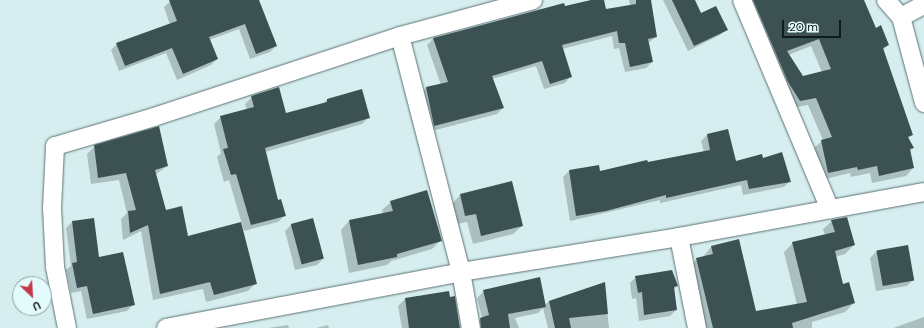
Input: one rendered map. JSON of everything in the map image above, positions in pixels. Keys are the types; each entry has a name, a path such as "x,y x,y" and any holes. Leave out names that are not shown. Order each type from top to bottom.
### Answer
{"street":[{"path":"67,328 55,267 52,208 55,146 154,117 400,36 532,0"},
{"path":"742,0 830,208"},
{"path":"886,0 901,17 924,103"},
{"path":"901,17 924,6"},
{"path":"400,36 461,272 471,328"},
{"path":"166,328 461,272 679,237 830,208 924,192"},
{"path":"679,237 697,328"}],"building":[{"path":"169,0 259,0 277,46 256,54 245,24 209,37 218,59 183,74 172,48 125,66 116,43 177,21"},
{"path":"591,0 604,0 606,9 636,4 636,0 651,0 657,37 648,39 653,62 630,67 625,43 619,43 617,31 562,45 572,77 550,84 542,61 492,76 504,108 434,126 426,87 448,82 433,38 564,3 565,6"},
{"path":"672,0 695,0 701,13 716,6 728,30 694,46"},
{"path":"753,0 864,0 876,28 881,25 889,45 883,48 913,135 908,137 914,148 910,149 914,168 879,176 877,166 858,170 857,167 828,173 821,140 832,137 816,98 800,101 788,82","holes":["819,39 831,69 803,76 787,51"]},
{"path":"279,87 286,113 327,102 327,99 362,89 370,118 265,148 278,200 281,199 286,216 251,225 236,174 231,175 223,149 228,148 220,116 254,107 251,96"},
{"path":"159,126 168,166 155,170 166,210 182,206 188,236 241,222 257,284 214,295 210,282 160,294 148,225 130,233 128,211 136,210 126,173 98,178 94,145"},
{"path":"728,129 736,161 762,154 763,158 782,152 791,182 749,189 747,180 666,198 666,195 606,211 576,216 569,170 599,165 600,171 647,160 648,162 710,150 707,134"},
{"path":"512,181 523,226 481,236 476,214 465,216 460,194"},
{"path":"427,190 442,241 397,254 397,257 358,265 349,220 393,211 390,201"},
{"path":"847,217 855,245 835,251 843,284 849,282 855,303 792,323 793,328 713,328 696,258 713,254 711,246 739,239 756,311 807,302 792,242 835,232 831,220"},
{"path":"94,218 99,257 123,252 135,305 93,314 87,286 77,288 72,263 77,262 72,221"},
{"path":"313,218 324,259 302,265 291,224"},
{"path":"908,245 914,280 883,286 876,251"},
{"path":"672,270 678,286 674,287 677,310 644,315 642,292 638,293 635,276"},
{"path":"540,277 546,307 508,314 510,328 481,328 480,318 489,315 483,290"},
{"path":"605,282 608,314 569,318 571,328 555,328 549,301"},
{"path":"449,291 450,297 455,296 460,328 409,328 405,298"}]}
